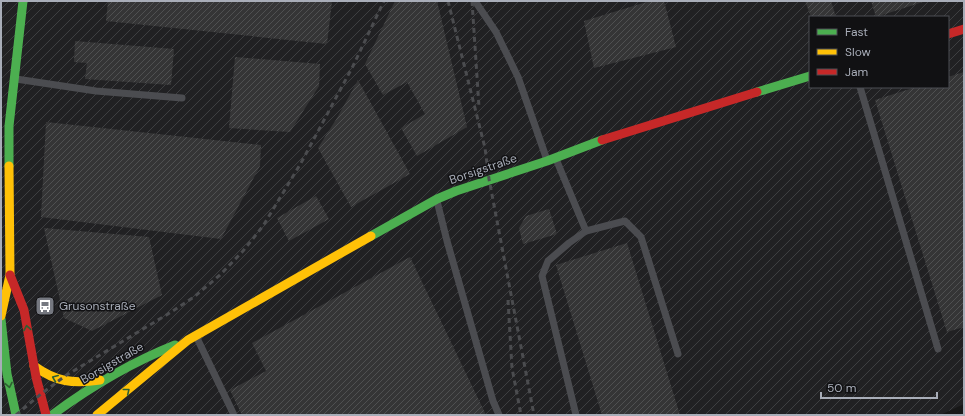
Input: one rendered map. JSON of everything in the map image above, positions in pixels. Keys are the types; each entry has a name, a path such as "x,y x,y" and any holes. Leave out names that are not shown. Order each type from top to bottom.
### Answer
{"main road":[{"path":"16,415 7,374 1,317 10,275 9,126 23,1"},
{"path":"949,34 964,29"},
{"name":"Borsigstraße","path":"52,415 106,379 152,354 192,338 437,199 616,135 809,76"},
{"path":"10,275 24,310 34,366 46,415"},
{"name":"Borsigstraße","path":"97,415 192,338"},
{"path":"34,366 42,373 67,382 86,383 106,379"}],"lane":[{"path":"475,1 496,32 518,77 551,159 586,231"},
{"path":"14,79 96,91 182,98"},
{"path":"860,88 938,349"},
{"path":"437,199 447,241 491,393 499,415"},
{"path":"576,415 542,276 548,261 586,231 625,221 641,237 678,354"},
{"path":"192,338 234,415"}],"shaded area":[{"path":"1,1 964,1 964,404 940,415 1,415"}],"building":[{"path":"108,1 332,1 327,44 106,21"},
{"path":"395,1 437,1 467,127 417,156 401,128 425,114 407,82 383,95 365,64"},
{"path":"650,1 664,1 676,47 594,68 584,21"},
{"path":"805,1 831,1 836,16 811,16"},
{"path":"871,1 926,1 879,16 876,16"},
{"path":"75,41 174,49 171,85 85,79 87,63 74,62"},
{"path":"235,57 320,64 319,86 290,132 229,128"},
{"path":"964,72 964,327 947,332 875,100 913,88 949,88 949,77"},
{"path":"358,80 410,174 351,207 318,148"},
{"path":"46,122 261,145 260,166 221,239 41,217"},
{"path":"316,196 329,219 289,241 277,218"},
{"path":"549,209 557,234 523,244 519,228 526,216"},
{"path":"44,228 149,237 162,295 92,331 64,318"},
{"path":"627,243 680,415 602,415 556,265"},
{"path":"410,257 486,415 242,415 230,390 266,371 252,343"}],"railway":[{"path":"16,415 65,376 194,297 220,275 243,251 263,226 301,163 353,66 384,1"},
{"path":"448,1 485,148 489,179 534,415"},
{"path":"472,1 479,107"},
{"path":"508,300 512,368 521,415"}],"traffic: fast":[{"path":"9,166 9,126 23,1"},
{"path":"757,92 809,76"},
{"path":"371,236 437,199 456,191 547,161 602,140"},
{"path":"1,319 7,374 16,415"},
{"path":"52,415 111,376 175,345"}],"traffic: slow":[{"path":"1,316 10,275 9,166"},
{"path":"97,415 188,340 371,236"},
{"path":"34,366 57,379 73,382 100,380"}],"traffic: jam":[{"path":"949,34 964,29"},
{"path":"602,140 757,92"},
{"path":"10,275 24,310 36,377 46,415"}],"place":[{"name":"Grusonstraße","path":"45,306"}]}
